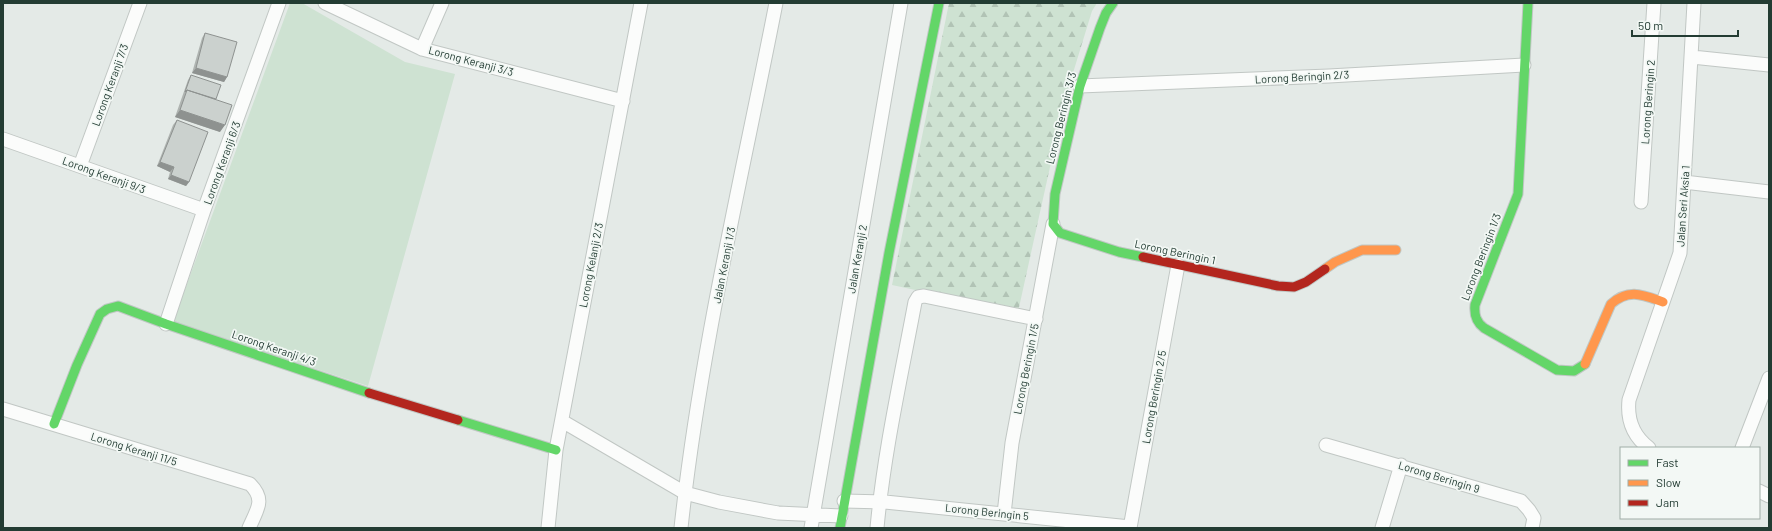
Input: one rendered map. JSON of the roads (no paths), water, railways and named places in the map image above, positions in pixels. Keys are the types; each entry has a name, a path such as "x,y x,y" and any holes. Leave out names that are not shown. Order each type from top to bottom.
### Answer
{"street":[{"name":"Lorong Keranji 7/3","path":"80,166 140,3"},
{"name":"Lorong Keranji 6/3","path":"166,324 204,210 279,3"},
{"name":"Lorong Keranji 3/3","path":"325,3 422,49 623,101"},
{"path":"422,49 442,3"},
{"name":"Lorong Kelanji 2/3","path":"548,528 556,450 641,3"},
{"name":"Jalan Keranji 1/3","path":"681,528 708,343 776,3"},
{"name":"Jalan Keranji 2","path":"812,522 901,3"},
{"path":"562,421 685,493 719,502 772,512 812,522 841,522 888,253 940,3"},
{"name":"Lorong Beringin 3/3","path":"1053,224 1055,194 1080,86 1100,28 1113,3"},
{"name":"Lorong Beringin 1/3","path":"1528,3 1518,194 1474,305 1474,318 1477,323 1557,370 1574,371 1585,364 1611,304 1617,298 1632,293 1638,293 1662,302"},
{"name":"Lorong Beringin 2","path":"1642,202 1654,3"},
{"name":"Jalan Seri Aksia 1","path":"1648,447 1639,439 1629,421 1628,400 1680,253 1694,3"},
{"path":"1692,57 1769,65"},
{"name":"Lorong Beringin 2/3","path":"1080,86 1321,76 1524,65"},
{"name":"Lorong Keranji 9/3","path":"3,139 204,210"},
{"path":"1684,182 1769,192"},
{"name":"Lorong Beringin 1","path":"1053,224 1060,233 1119,252 1278,286 1294,287 1306,282 1335,262 1362,250 1396,250"},
{"name":"Lorong Beringin 1/5","path":"1004,514 1012,444 1053,224"},
{"name":"Lorong Beringin 2/5","path":"1130,528 1178,265"},
{"path":"877,528 880,502 915,302 918,297 924,296 1036,319"},
{"name":"Lorong Keranji 4/3","path":"54,424 77,364 100,314 107,309 118,306 166,324 372,394 556,450"},
{"path":"1742,447 1769,378"},
{"name":"Lorong Keranji 11/5","path":"3,408 250,484 260,496 260,501 250,528"},
{"name":"Lorong Beringin 9","path":"1326,445 1401,465 1521,501 1534,518 1532,528"},
{"path":"1382,528 1401,465"},
{"path":"1760,492 1769,496"},
{"name":"Lorong Beringin 5","path":"844,501 880,502 1130,528"}]}
